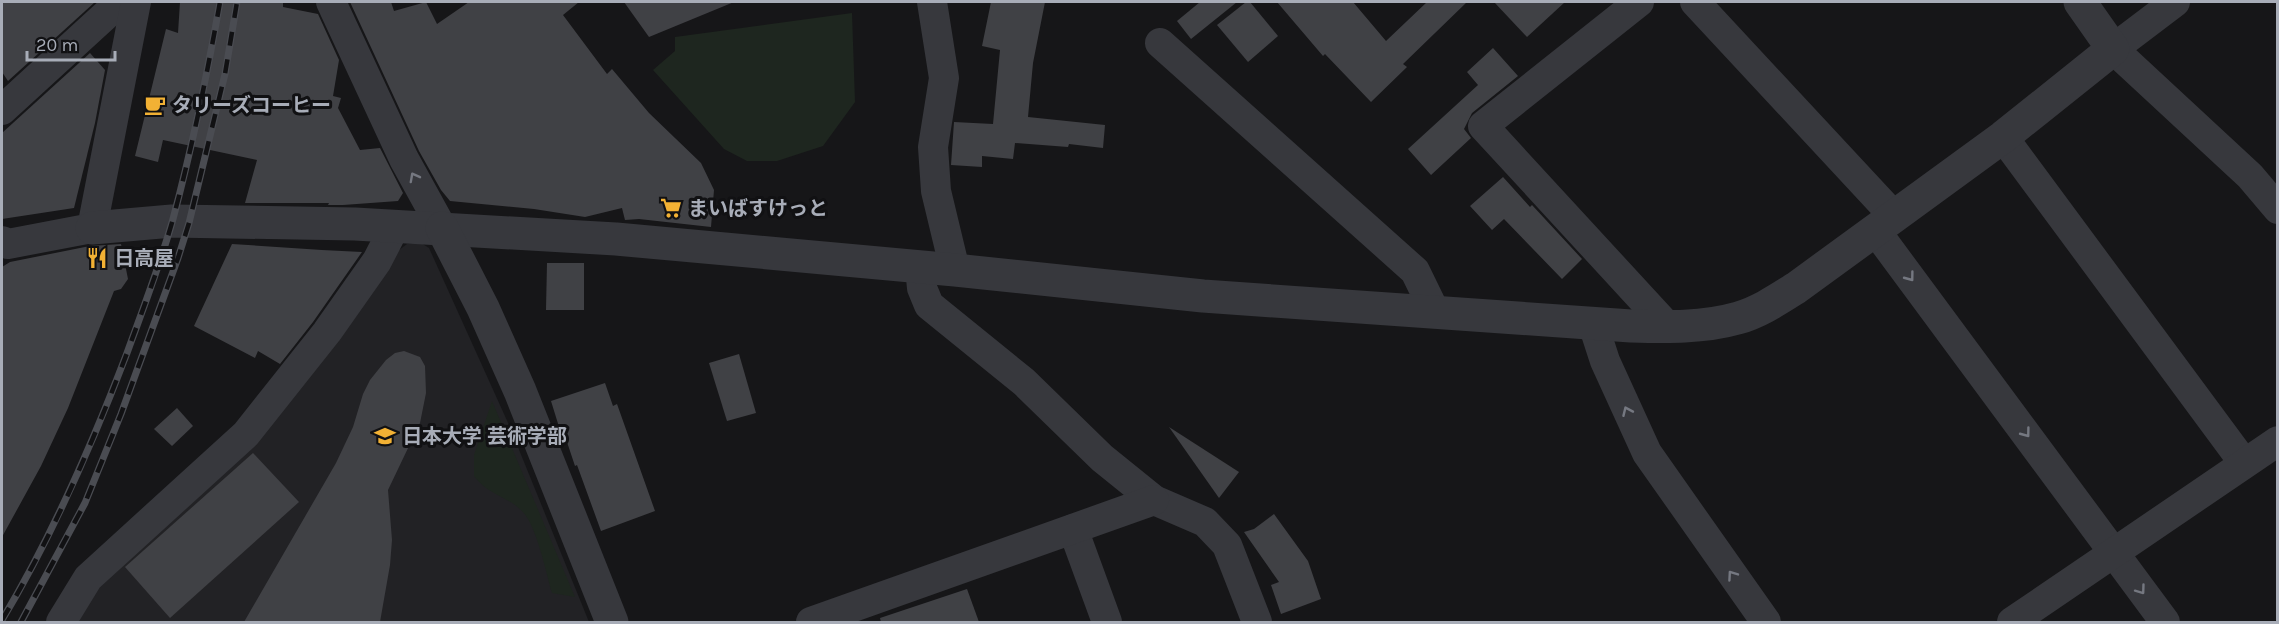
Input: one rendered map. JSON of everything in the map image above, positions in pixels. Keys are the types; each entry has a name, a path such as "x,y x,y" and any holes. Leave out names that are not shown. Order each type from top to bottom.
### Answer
{"street":[{"path":"2,110 120,2"},
{"path":"92,228 136,2"},
{"path":"331,2 404,159 483,308 520,391 612,622"},
{"path":"932,2 944,78 933,147 936,191 955,270"},
{"path":"1639,2 1483,126 1668,327"},
{"path":"1695,2 1885,223 2165,622"},
{"path":"2080,2 2113,49 2250,176 2277,209"},
{"path":"4,245 92,228 172,222 355,224 394,228 442,228 616,238 1203,296 1593,324 1668,327 1702,324 1738,318 1768,305 1796,288 2003,136 2175,2"},
{"path":"1160,44 1415,271 1435,312"},
{"path":"2003,136 2244,463"},
{"path":"61,622 88,578 246,434 327,332 377,261 394,228"},
{"path":"920,267 922,288 929,304 1024,382 1102,458 1154,500 1205,522 1227,546 1257,622"},
{"path":"1593,324 1605,361 1647,453 1766,622"},
{"path":"2012,622 2277,441"},
{"path":"811,622 1154,500"},
{"path":"1073,529 1107,622"}],"shaded area":[{"path":"852,13 855,102 823,146 777,161 747,161 724,149 653,70 675,51 675,37"},
{"name":"日本大学 芸術学部","path":"421,243 429,248 509,425 589,622 71,622 104,571 395,253 407,244"},
{"path":"492,401 575,597 552,593 537,539 528,519 511,502 486,488 474,476 474,455"}],"building":[{"path":"2,2 95,2 8,81 2,72"},
{"path":"180,2 283,2 283,7 318,14 339,60 333,96 341,98 338,108 360,150 380,148 403,193 398,201 343,205 245,203 257,160 163,140 158,162 135,156 166,29 178,33"},
{"path":"350,2 391,2 394,11 426,2 437,24 469,2 579,2 563,15 607,74 612,69 649,113 701,163 714,190 711,227 639,219 625,220 622,208 585,217 534,209 450,201 441,190 419,151"},
{"path":"624,2 734,2 649,37"},
{"path":"991,2 1045,2 1033,63 1028,117 1105,125 1103,148 1069,144 1068,147 1015,143 1013,159 982,156 982,167 951,165 954,122 993,124 1000,50 982,46"},
{"path":"1200,2 1237,2 1191,39 1177,21"},
{"path":"1246,2 1250,2 1278,36 1248,62 1217,25"},
{"path":"1277,2 1353,2 1386,41 1427,2 1467,2 1403,64 1407,67 1371,102 1325,54 1323,56"},
{"path":"1494,2 1565,2 1527,37"},
{"path":"1493,48 1518,76 1472,113 1464,129 1471,138 1431,175 1408,149 1478,85 1467,72"},
{"path":"90,53 105,70 95,123 74,208 2,219 2,133"},
{"path":"1503,177 1582,259 1562,279 1504,219 1492,230 1470,206"},
{"path":"121,244 128,279 121,289 114,291 68,408 41,466 2,537 2,267 10,262 90,246"},
{"path":"232,244 362,252 313,322 280,364 258,351 255,358 194,326"},
{"path":"547,263 584,263 584,310 546,310"},
{"path":"404,351 420,357 425,366 426,393 420,423 388,490 392,540 380,622 244,622 336,463 353,427 363,394 370,380 386,360 395,353"},
{"path":"739,354 756,413 727,421 709,363"},
{"path":"605,383 613,406 617,404 655,511 601,531 577,465 575,466 567,442 564,443 551,401"},
{"path":"177,408 193,426 172,446 154,429"},
{"path":"1169,427 1239,472 1219,498"},
{"path":"253,453 299,502 170,618 125,567"},
{"path":"1274,514 1308,561 1321,599 1281,614 1271,585 1279,582 1244,532 1254,529"},
{"path":"967,589 979,622 881,622 880,618"}],"railway":[{"path":"2,620 55,522 86,455 127,353 163,253 187,165 220,2"},
{"path":"21,622 85,503 121,414 178,258 189,223 225,74 237,2"}],"place":[{"name":"タリーズコーヒー","path":"155,105"},
{"name":"まいばすけっと","path":"671,208"},
{"name":"日高屋","path":"97,258"},
{"name":"日本大学 芸術学部","path":"385,436"}]}
